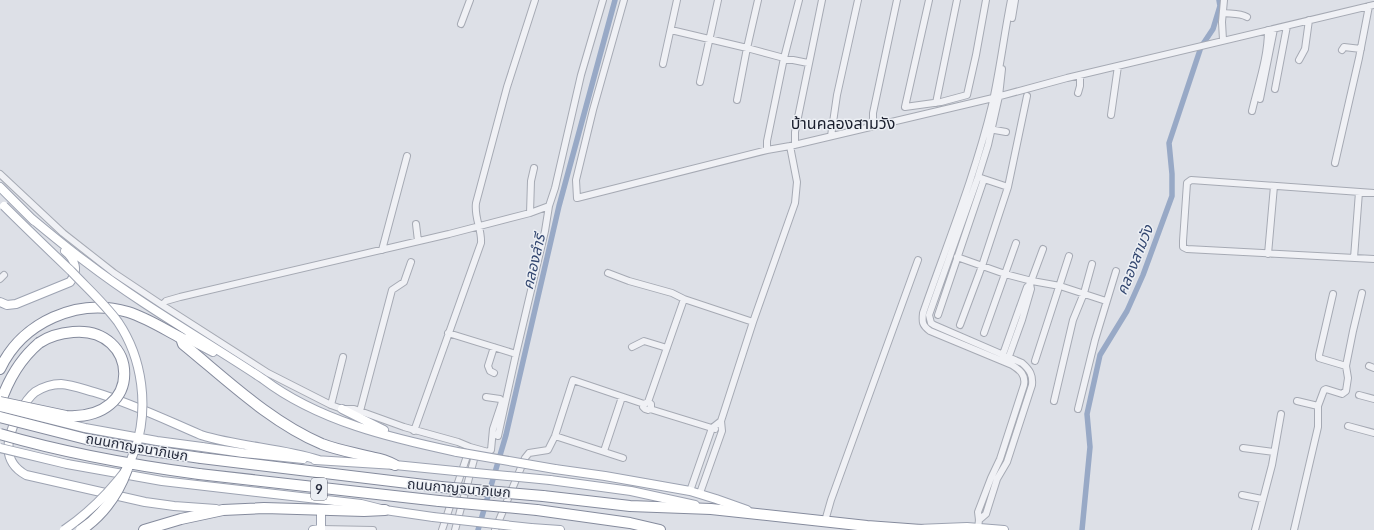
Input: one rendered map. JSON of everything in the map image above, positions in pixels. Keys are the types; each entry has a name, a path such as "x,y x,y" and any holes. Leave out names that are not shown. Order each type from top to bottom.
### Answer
{"highway":[{"path":"0,369 4,360 16,343 26,333 47,320 61,314 95,307 111,308 128,312 144,318 181,338 183,344 245,395 302,434 322,444 339,450 375,458 395,465"},
{"path":"78,331 96,334 106,339 120,354 124,370 122,386 115,400 94,414 66,416 0,403 5,389 21,360 39,343 55,335 78,331"},
{"name":"ถนนกาญจนาภิเษก","path":"0,417 86,439 139,449 201,458 440,487 543,496 630,506 711,509 867,526 919,530"},
{"name":"ถนนกาญจนาภิเษก","path":"0,434 110,460 198,474 439,502 537,510 630,523 660,530"},
{"path":"81,530 108,504 120,487 127,468"},
{"path":"144,530 180,519 223,510 264,508 385,510"}],"main road":[{"path":"0,188 70,256 75,264 74,276 68,284 16,304 7,305 0,302"},
{"path":"2,204 110,312 125,334 140,376 142,402 140,429 127,468 100,502 64,530"},
{"path":"31,218 86,262 114,282 276,388"},
{"path":"181,338 188,339 214,352 249,376 276,388 310,407 350,424 405,441 457,452 700,493 753,513"},
{"path":"223,510 145,502 26,475 13,465 9,455 8,446 12,428 27,400 34,393 41,388 62,384 75,386 111,397 208,437 231,443 291,452 319,460"},
{"path":"0,407 84,428 157,441 244,453 340,462 395,465 550,480 631,491 711,509"},
{"path":"342,409 405,441"},
{"path":"0,448 66,464 112,473 197,485 361,504 385,510 433,517 560,530"},
{"path":"317,530 322,510"},
{"path":"919,530 967,527 978,524 1004,530"}],"street":[{"path":"461,24 470,0"},
{"path":"414,430 481,243 482,236 475,215 476,204 507,87 535,0"},
{"path":"498,436 545,231 549,206 555,188 581,75 603,0"},
{"path":"624,0 593,110 576,180 577,198 767,150 996,97 1223,40 1371,6 1335,163"},
{"path":"663,64 677,0"},
{"path":"700,82 718,0"},
{"path":"737,100 758,0"},
{"path":"767,150 767,141 784,58 799,0"},
{"path":"700,493 722,431 721,421 753,322 795,203 797,182 793,145 808,63 822,0"},
{"path":"832,136 837,95 858,0"},
{"path":"873,126 873,113 897,0"},
{"path":"929,0 905,107 936,103 967,95 986,0"},
{"path":"936,103 958,0"},
{"path":"996,97 1011,0"},
{"path":"938,315 958,257 978,177 1002,70 1015,0"},
{"path":"1223,40 1224,0"},
{"path":"1223,13 1247,17"},
{"path":"1299,60 1305,49 1309,20"},
{"path":"1275,90 1287,26"},
{"path":"671,30 747,48 787,60 808,63"},
{"path":"1260,98 1271,30"},
{"path":"1252,111 1271,30"},
{"path":"1342,50 1344,47 1361,49"},
{"path":"1111,115 1118,66"},
{"path":"1078,93 1080,86 1080,75"},
{"path":"960,325 982,266 1008,187 1027,96"},
{"path":"989,129 1006,132"},
{"path":"382,250 407,156"},
{"path":"530,213 531,181 534,168"},
{"path":"0,174 63,233 108,268 162,305 268,373 331,405 342,409 354,409 414,430 458,442 477,449 490,451 493,429 502,402 500,399 486,398"},
{"path":"978,177 1008,187"},
{"path":"978,177 923,313 922,321 924,327 930,331 1018,368 1025,380 1003,451 978,512 978,524"},
{"path":"1374,193 1191,180 1187,183 1183,247 1187,249 1374,259"},
{"path":"1268,254 1274,186"},
{"path":"1354,258 1359,192"},
{"path":"162,305 166,301 180,297 382,250 418,237 530,213 549,206"},
{"path":"416,224 418,237"},
{"path":"984,333 1016,243"},
{"path":"1003,362 1027,287 1031,283 1043,249"},
{"path":"947,255 929,315 931,323 1022,363 1028,367 1033,379 1007,462 997,479 986,514 978,524"},
{"path":"1035,361 1069,256"},
{"path":"958,257 1031,283 1060,286 1106,301"},
{"path":"824,521 918,260"},
{"path":"360,411 392,290 404,282 411,262"},
{"path":"1054,401 1073,320 1084,293 1092,264"},
{"path":"1078,409 1095,340 1116,271"},
{"path":"608,272 629,282 672,293 684,299 753,322"},
{"path":"1294,530 1318,428 1318,406 1325,389 1342,394 1345,392 1348,378 1346,366 1362,293"},
{"path":"1333,294 1319,358 1346,366"},
{"path":"646,403 684,299"},
{"path":"448,333 516,354"},
{"path":"632,347 642,341 647,341 667,348"},
{"path":"494,347 488,366 490,371 494,373"},
{"path":"331,405 343,357"},
{"path":"495,530 525,458 529,453 548,450 555,436 573,380 622,397 651,404 650,409 722,431"},
{"path":"1359,395 1374,399"},
{"path":"604,451 622,397"},
{"path":"1297,401 1318,406"},
{"path":"1255,530 1274,452 1280,414"},
{"path":"690,491 712,428 721,421"},
{"path":"1348,426 1374,433"},
{"path":"555,436 623,458"},
{"path":"442,530 470,447"},
{"path":"1243,448 1274,452"},
{"path":"455,530 477,449"},
{"path":"1003,451 1010,453"},
{"path":"702,455 713,458"},
{"path":"1242,495 1262,499"},
{"path":"984,496 991,498"},
{"path":"317,530 373,530"}],"waterway":[{"name":"คลองลำรี","path":"478,530 506,435 559,206 615,0"},
{"name":"คลองสามวัง","path":"1082,530 1090,447 1087,414 1100,355 1127,311 1143,275 1172,196 1172,174 1169,143 1201,47 1213,29 1220,6 1219,0"}],"district":[{"name":"บ้านคลองสามวัง","path":"843,123"}]}
